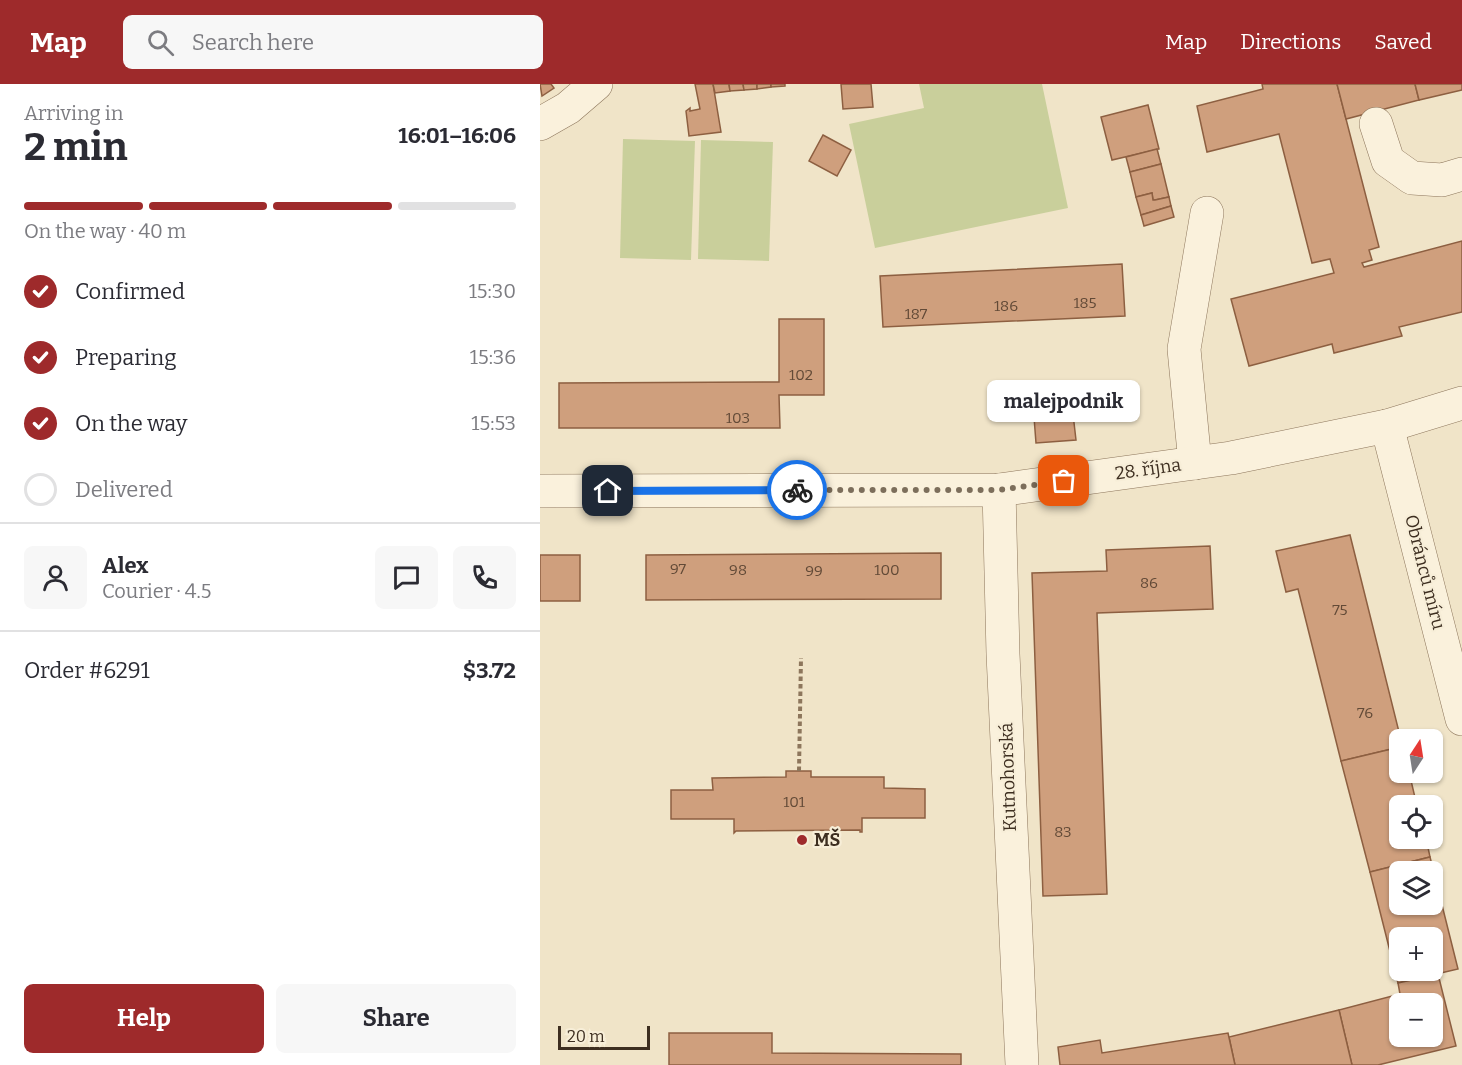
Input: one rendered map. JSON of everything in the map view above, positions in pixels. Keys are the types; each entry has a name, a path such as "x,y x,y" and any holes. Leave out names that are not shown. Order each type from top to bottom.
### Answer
{"street":[{"path":"540,124 568,108 596,84"},
{"path":"1376,124 1388,161 1412,178 1443,180 1462,174"},
{"path":"1195,462 1184,349 1207,213"},
{"name":"28. října","path":"540,491 999,490 1231,458 1387,426 1462,403"},
{"name":"Obránců míru","path":"1387,426 1462,719"},
{"name":"Kutnohorská","path":"999,490 1003,654 1022,1065"}],"path":[{"path":"799,771 801,658"}],"green space":[{"path":"919,84 1042,84 1068,208 875,248 849,124 924,108"},
{"path":"623,139 695,141 691,260 620,258"},
{"path":"701,140 773,142 769,261 698,259"}],"building":[{"path":"540,84 551,84 554,88 542,96"},
{"path":"695,84 713,84 721,132 689,136 686,111 690,108 690,111 700,109"},
{"path":"713,84 729,84 730,91 715,93"},
{"path":"729,84 743,84 744,90 730,91"},
{"path":"743,84 757,84 757,89 744,90"},
{"path":"757,84 771,84 771,87 757,89"},
{"path":"771,84 785,84 785,86 771,87"},
{"path":"841,84 871,84 873,107 843,109"},
{"path":"1262,84 1337,84 1379,247 1369,250 1372,260 1362,263 1364,267 1462,241 1462,312 1399,327 1402,336 1334,353 1332,344 1249,366 1231,299 1334,273 1330,259 1312,263 1279,134 1207,152 1197,106 1263,89"},
{"path":"1337,84 1415,84 1419,100 1346,119"},
{"path":"1415,84 1462,84 1462,90 1419,100"},
{"path":"1148,105 1159,149 1112,160 1101,117"},
{"path":"823,135 851,150 837,176 809,161"},
{"path":"1157,149 1161,164 1130,172 1126,157"},
{"path":"1161,164 1169,197 1153,200 1152,193 1136,197 1130,172"},
{"path":"1152,193 1153,200 1169,197 1171,206 1141,215 1136,197"},
{"path":"1171,206 1174,217 1144,226 1141,215"},
{"path":"1122,264 1125,316 883,327 880,276"},
{"path":"779,319 824,319 824,395 779,395 780,428 559,428 559,383 779,382"},
{"path":"1073,414 1076,440 1036,443 1034,417"},
{"path":"1350,535 1398,729 1389,729 1389,750 1341,761 1298,589 1286,592 1276,551"},
{"path":"1210,546 1213,609 1097,613 1107,894 1043,896 1032,573 1107,571 1106,550"},
{"path":"941,553 941,599 646,600 646,555"},
{"path":"540,555 580,555 580,601 540,601"},
{"path":"1389,750 1389,783 1412,783 1414,795 1389,795 1389,849 1428,849 1430,857 1414,861 1389,861 1389,867 1370,872 1341,761"},
{"path":"786,771 811,771 811,777 884,777 884,788 925,789 925,818 862,818 862,832 860,830 736,831 734,833 734,819 671,819 671,790 713,790 712,778 786,777"},
{"path":"1430,857 1431,861 1414,861"},
{"path":"1389,867 1389,915 1443,915 1443,909 1458,969 1443,972 1443,927 1389,927 1389,947 1370,872"},
{"path":"1440,981 1443,993 1400,993 1398,983"},
{"path":"1443,994 1456,1046 1378,1065 1352,1065 1339,1010 1389,997 1389,1047 1443,1047"},
{"path":"1339,1010 1352,1065 1235,1065 1229,1037"},
{"path":"669,1033 772,1033 772,1053 961,1054 961,1065 669,1065"},
{"path":"1228,1033 1235,1065 1060,1065 1058,1047 1100,1040 1102,1053"}],"way so far":[{"path":"797,490 999,490 1064,481"}],"place":[{"name":"malejpodnik","path":"1064,481"},
{"name":"MŠ","path":"802,840"}],"route":[{"path":"608,491 797,490"}]}
